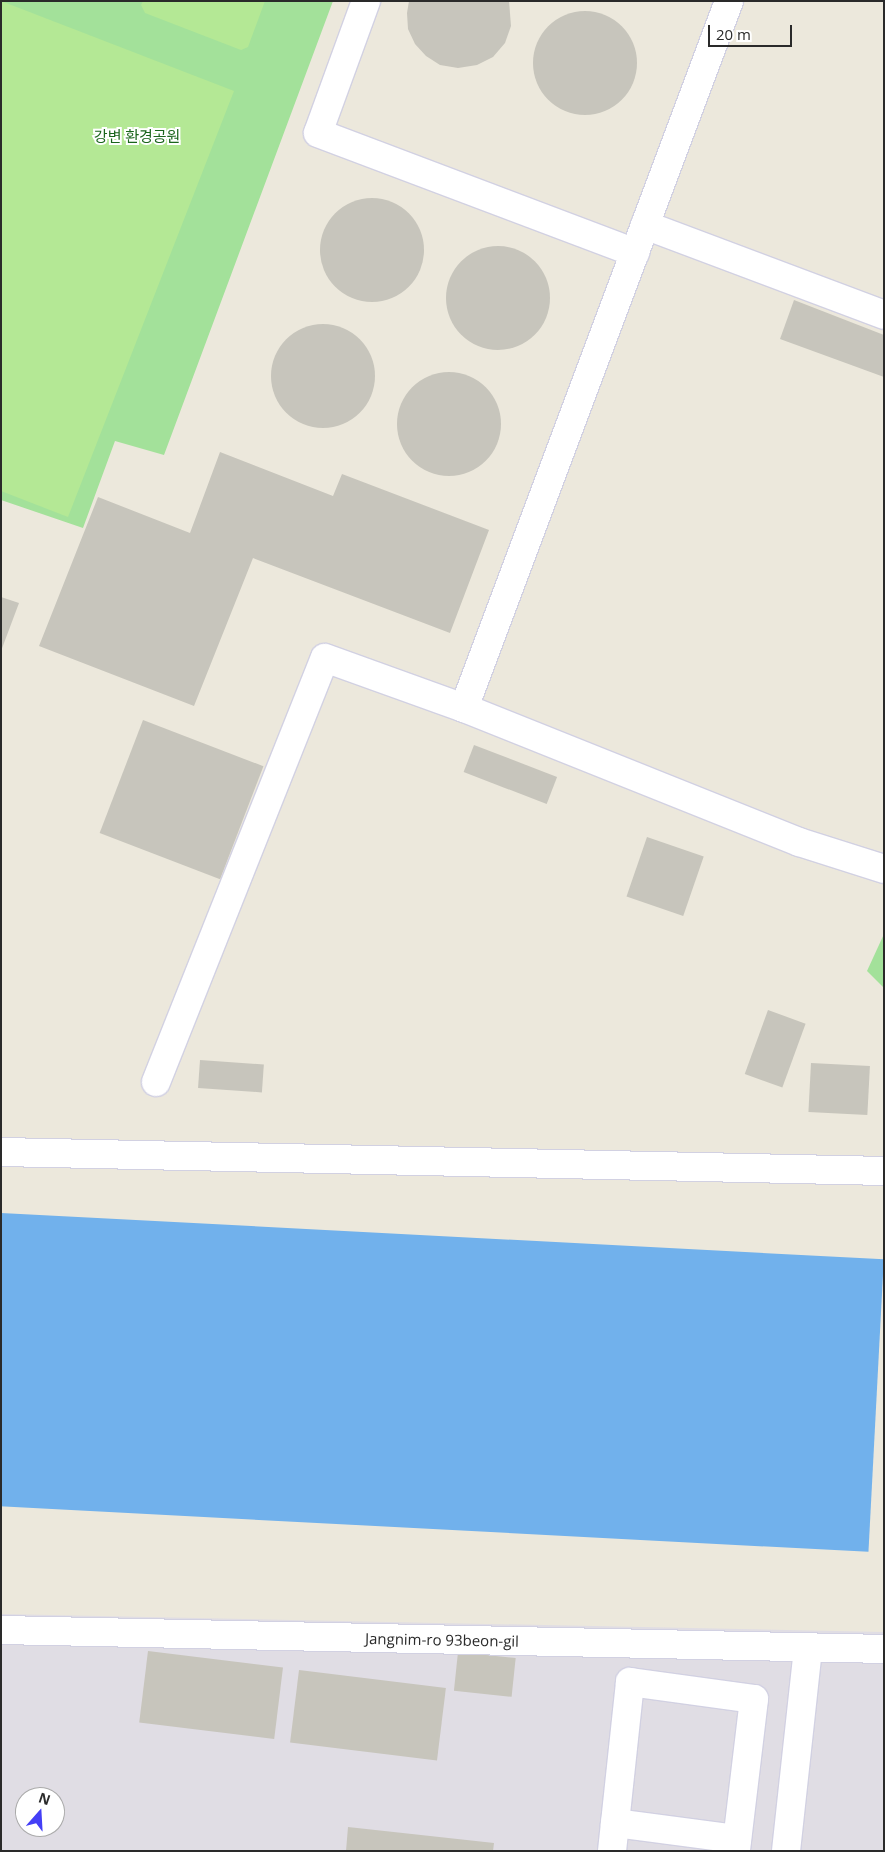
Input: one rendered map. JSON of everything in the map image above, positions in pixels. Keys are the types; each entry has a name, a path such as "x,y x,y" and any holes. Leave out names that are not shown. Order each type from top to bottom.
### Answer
{"street":[{"path":"366,1 318,133 635,253"},
{"path":"464,708 729,1"},
{"path":"645,225 884,315"},
{"path":"156,1082 325,658 464,708 799,842 884,869"},
{"path":"1,1152 884,1171"},
{"name":"Jangnim-ro 93beon-gil","path":"1,1630 884,1649"},
{"path":"786,1851 808,1648"},
{"path":"612,1851 630,1682 754,1699 737,1845 615,1823"}],"shaded area":[{"path":"1,1614 884,1632 884,1851 1,1851"}],"green space":[{"name":"강변 환경공원","path":"1,1 333,1 164,455 115,441 83,528 1,500"},
{"name":"강변 환경공원","path":"1,1 234,91 68,517 1,491"},
{"path":"143,1 265,1 248,47 241,50 145,13 141,5"},
{"path":"884,934 884,988 867,971"}],"water":[{"path":"1,1213 884,1259 868,1552 1,1506"}],"building":[{"path":"409,1 509,1 511,26 505,43 493,57 477,65 458,68 440,65 426,56 415,44 408,29 407,13"},
{"path":"585,11 605,15 622,26 633,43 637,63 633,83 622,100 605,111 585,115 565,111 548,100 537,83 533,63 537,43 548,26 565,15"},
{"path":"372,198 392,202 409,213 420,230 424,250 420,270 409,287 392,298 372,302 352,298 335,287 324,270 320,250 324,230 335,213 352,202"},
{"path":"498,246 518,250 535,261 546,278 550,298 546,318 535,335 518,346 498,350 478,346 461,335 450,318 446,298 450,278 461,261 478,250"},
{"path":"794,300 884,335 884,377 780,339"},
{"path":"323,324 343,328 360,339 371,356 375,376 371,396 360,413 343,424 323,428 303,424 286,413 275,396 271,376 275,356 286,339 303,328"},
{"path":"449,372 469,376 478,380 486,387 493,395 497,404 501,424 497,444 493,453 486,461 478,468 469,472 449,476 429,472 420,468 412,461 405,453 401,444 397,424 401,404 405,395 412,387 420,380 429,376"},
{"path":"220,452 333,496 342,474 489,530 450,633 253,558 194,706 39,646 98,497 190,533"},
{"path":"1,597 19,603 1,651"},
{"path":"143,720 263,766 220,879 100,833"},
{"path":"474,745 557,777 547,804 464,772"},
{"path":"647,837 704,857 683,916 626,897"},
{"path":"768,1010 806,1024 782,1088 745,1074"},
{"path":"200,1060 264,1064 262,1092 198,1088"},
{"path":"811,1063 870,1066 867,1115 808,1112"},
{"path":"148,1651 283,1668 274,1739 139,1722"},
{"path":"458,1652 516,1658 512,1697 454,1691"},
{"path":"299,1670 446,1688 437,1760 290,1742"},
{"path":"348,1827 494,1843 493,1851 346,1851"}]}
